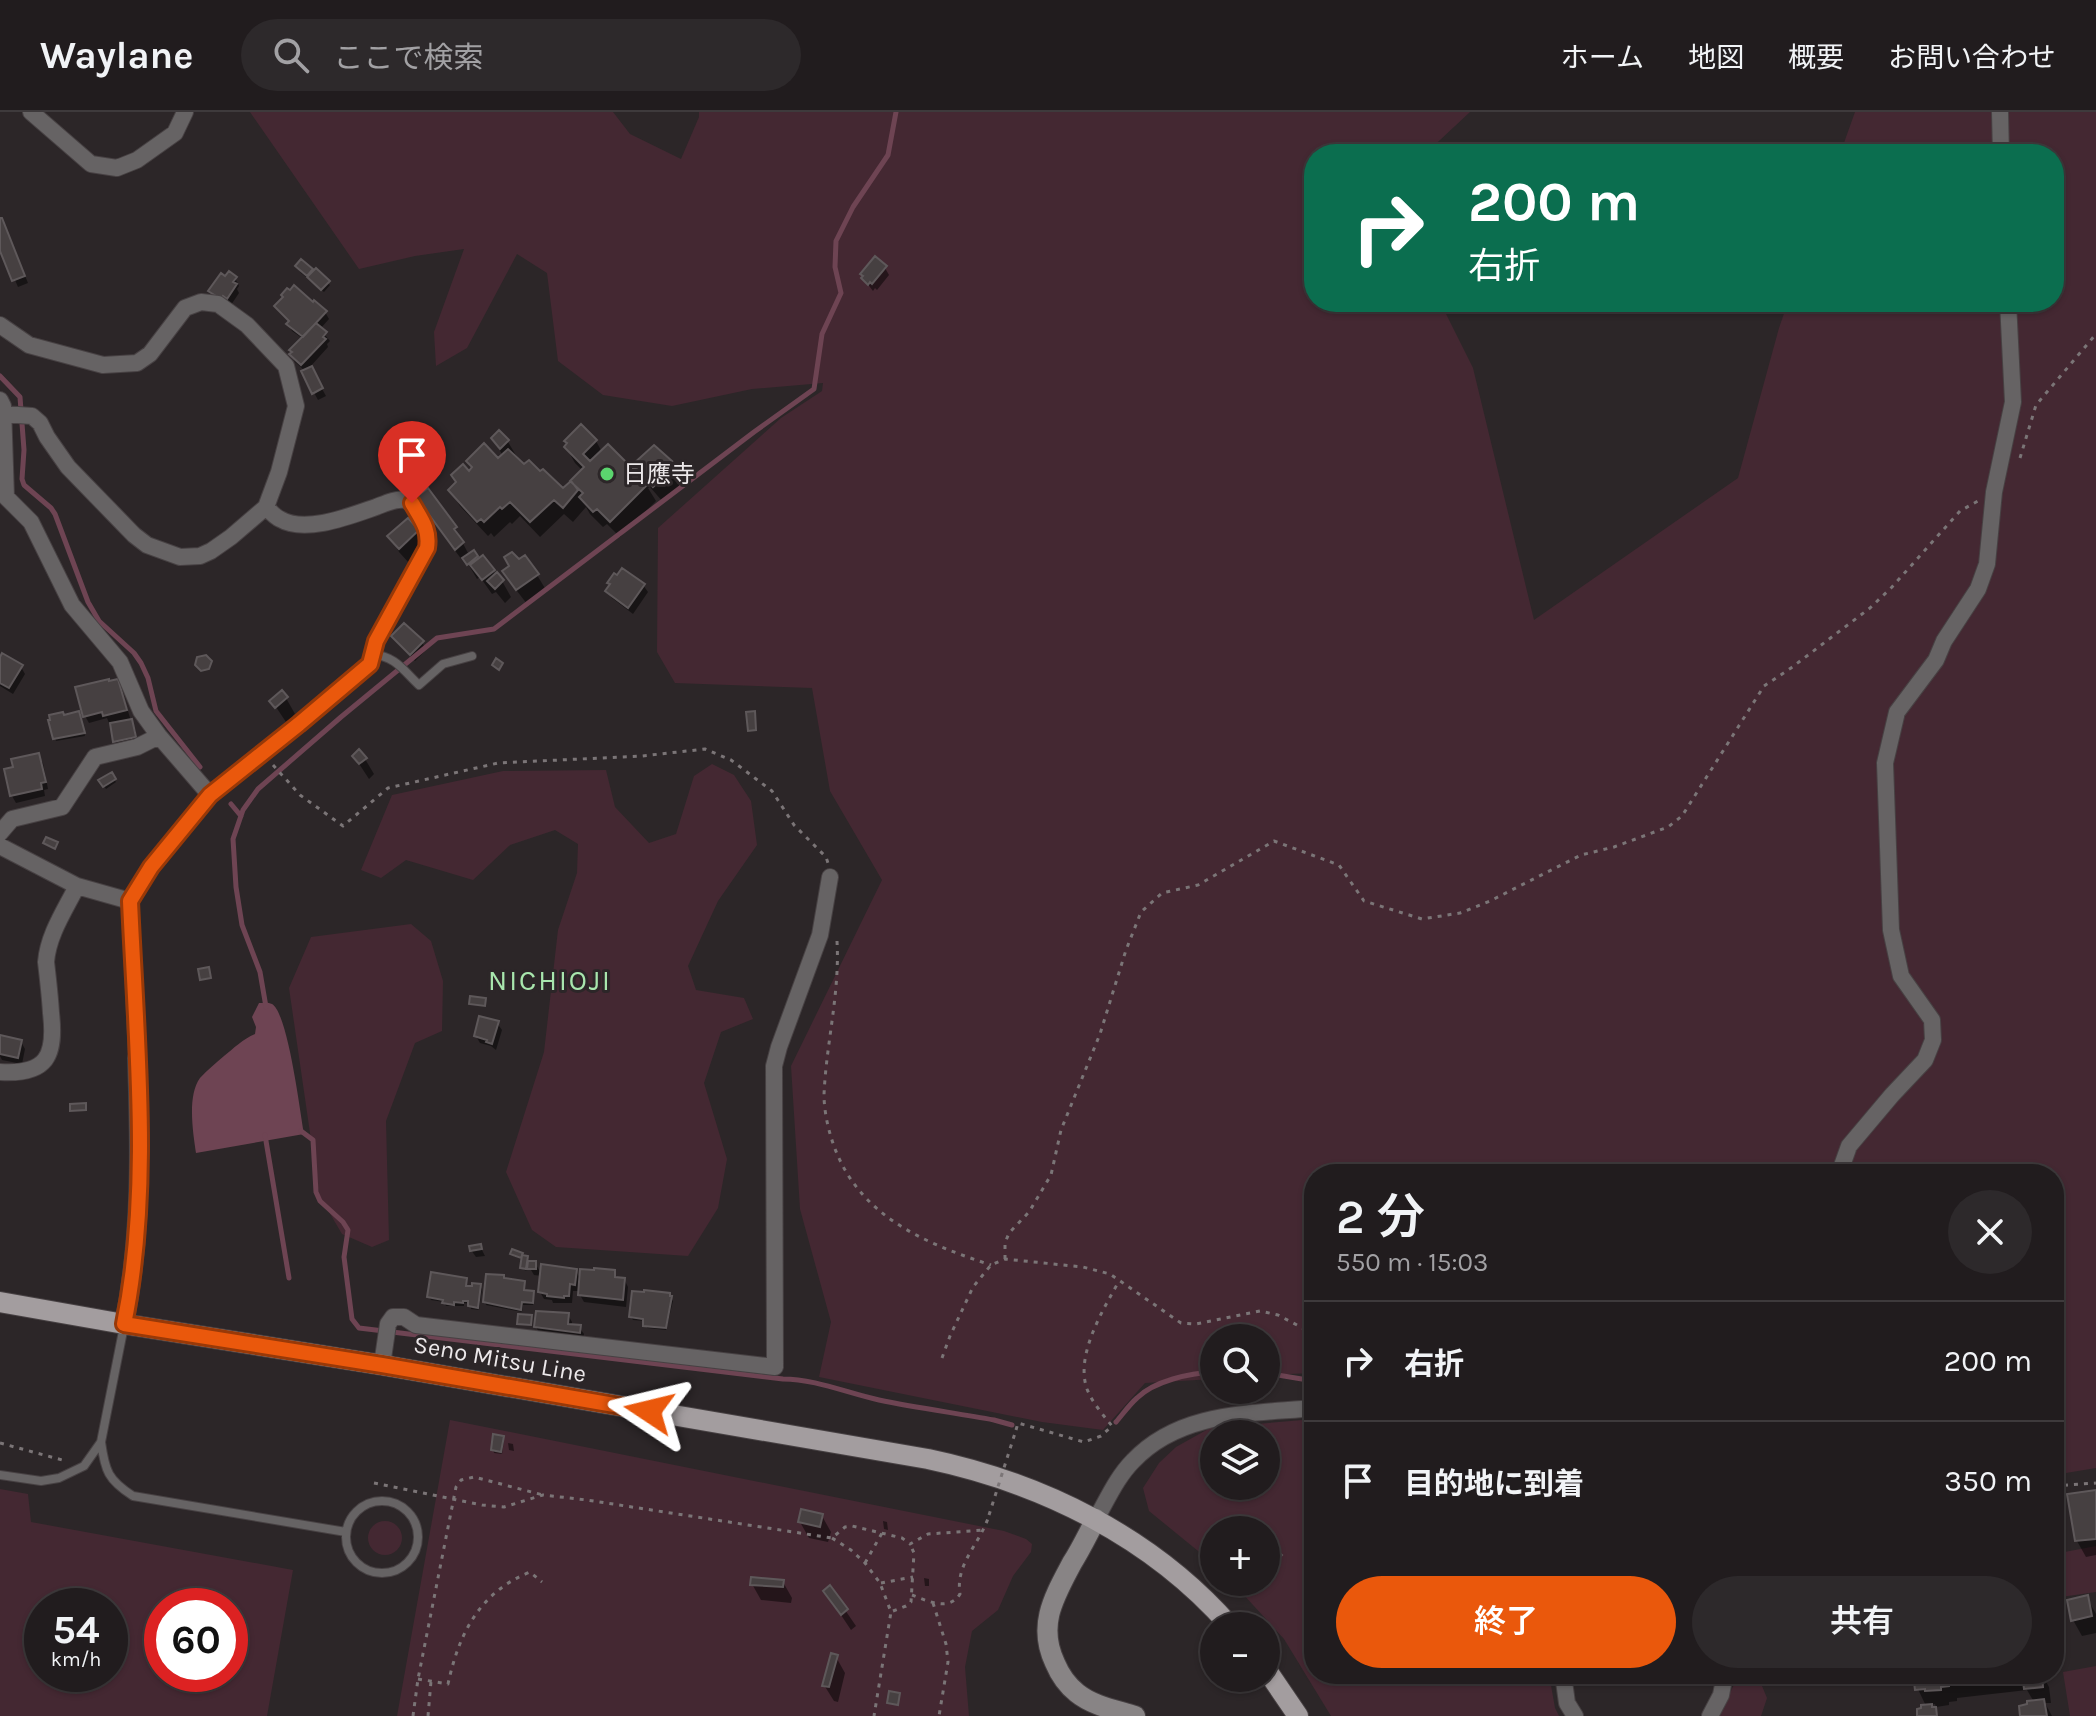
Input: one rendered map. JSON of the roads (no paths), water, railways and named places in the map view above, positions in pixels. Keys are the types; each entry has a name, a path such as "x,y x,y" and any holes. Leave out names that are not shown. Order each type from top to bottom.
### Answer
{"main road":[{"name":"Seno Mitsu Line","path":"0,1302 968,1467 1044,1495 1096,1519 1134,1542 1176,1574 1216,1612"},
{"path":"1096,1519 1052,1603 1047,1636 1051,1656 1066,1684 1093,1702 1135,1716"},
{"path":"1280,1690 1298,1716"}],"street":[{"path":"31,112 91,164 117,168 137,160 175,133 185,112"},
{"path":"2000,112 2001,144"},
{"path":"0,325 29,345 103,365 137,363 150,354 185,308 201,302 218,304 247,325 286,366 296,406 279,472 266,507 231,537 200,556 180,557 160,551 134,535 60,457 40,423 32,416 11,410 5,505 31,522 72,605 120,662 141,711 210,795"},
{"path":"1841,1164 1849,1146 1925,1060 1933,1040 1932,1020 1901,976 1891,930 1885,763 1897,712 1936,660 1944,641 1978,589 1987,564 1994,492 2013,402 2008,312"},
{"path":"124,1324 133,1281 140,1160 130,901 151,867 210,795 370,664 376,641 427,548 429,538 412,503 405,500 319,524 279,519 266,507"},
{"path":"0,833 12,819 62,807 95,757 137,747 159,736"},
{"path":"0,846 77,886 130,901"},
{"path":"382,1365 387,1331 393,1317 404,1317 416,1325 775,1367 774,1066 820,935 830,877"},
{"path":"0,1072 26,1071 40,1065 51,1052 53,1033 47,951 77,886"},
{"path":"1096,1519 1132,1461 1180,1428 1218,1417 1304,1409"},
{"path":"1564,1684 1567,1703 1575,1716"},
{"path":"1710,1716 1723,1684"}],"lane":[{"path":"372,655 393,659 419,685 443,664 472,656"},
{"path":"124,1324 101,1442 108,1475 118,1487 133,1496 346,1532"},
{"path":"0,1475 41,1481 59,1478 84,1466 101,1442"},
{"path":"392,1502 412,1516 418,1540 409,1561 390,1572 378,1572 358,1563 351,1554 346,1532 357,1510 368,1503 392,1502"}],"waterway":[{"path":"266,1007 260,972 242,925 236,887 233,839 243,810 258,789 437,638 494,629 814,389 822,334 841,293 835,267 836,241 853,207 888,155 896,112"},
{"path":"0,376 20,397 24,485 55,514 88,602 99,621 141,663 156,711 200,767"},
{"path":"231,804 241,816"},
{"path":"301,1131 313,1140 316,1192 320,1201 348,1230 344,1257 352,1319 359,1328 807,1381 879,1400 1012,1425"},
{"path":"265,1135 289,1278"},
{"path":"1116,1422 1144,1392 1184,1376 1200,1373"},
{"path":"1280,1375 1304,1379"}],"place":[{"name":"日應寺","path":"607,474"}],"district":[{"name":"NICHIOJI","path":"550,980"}]}
